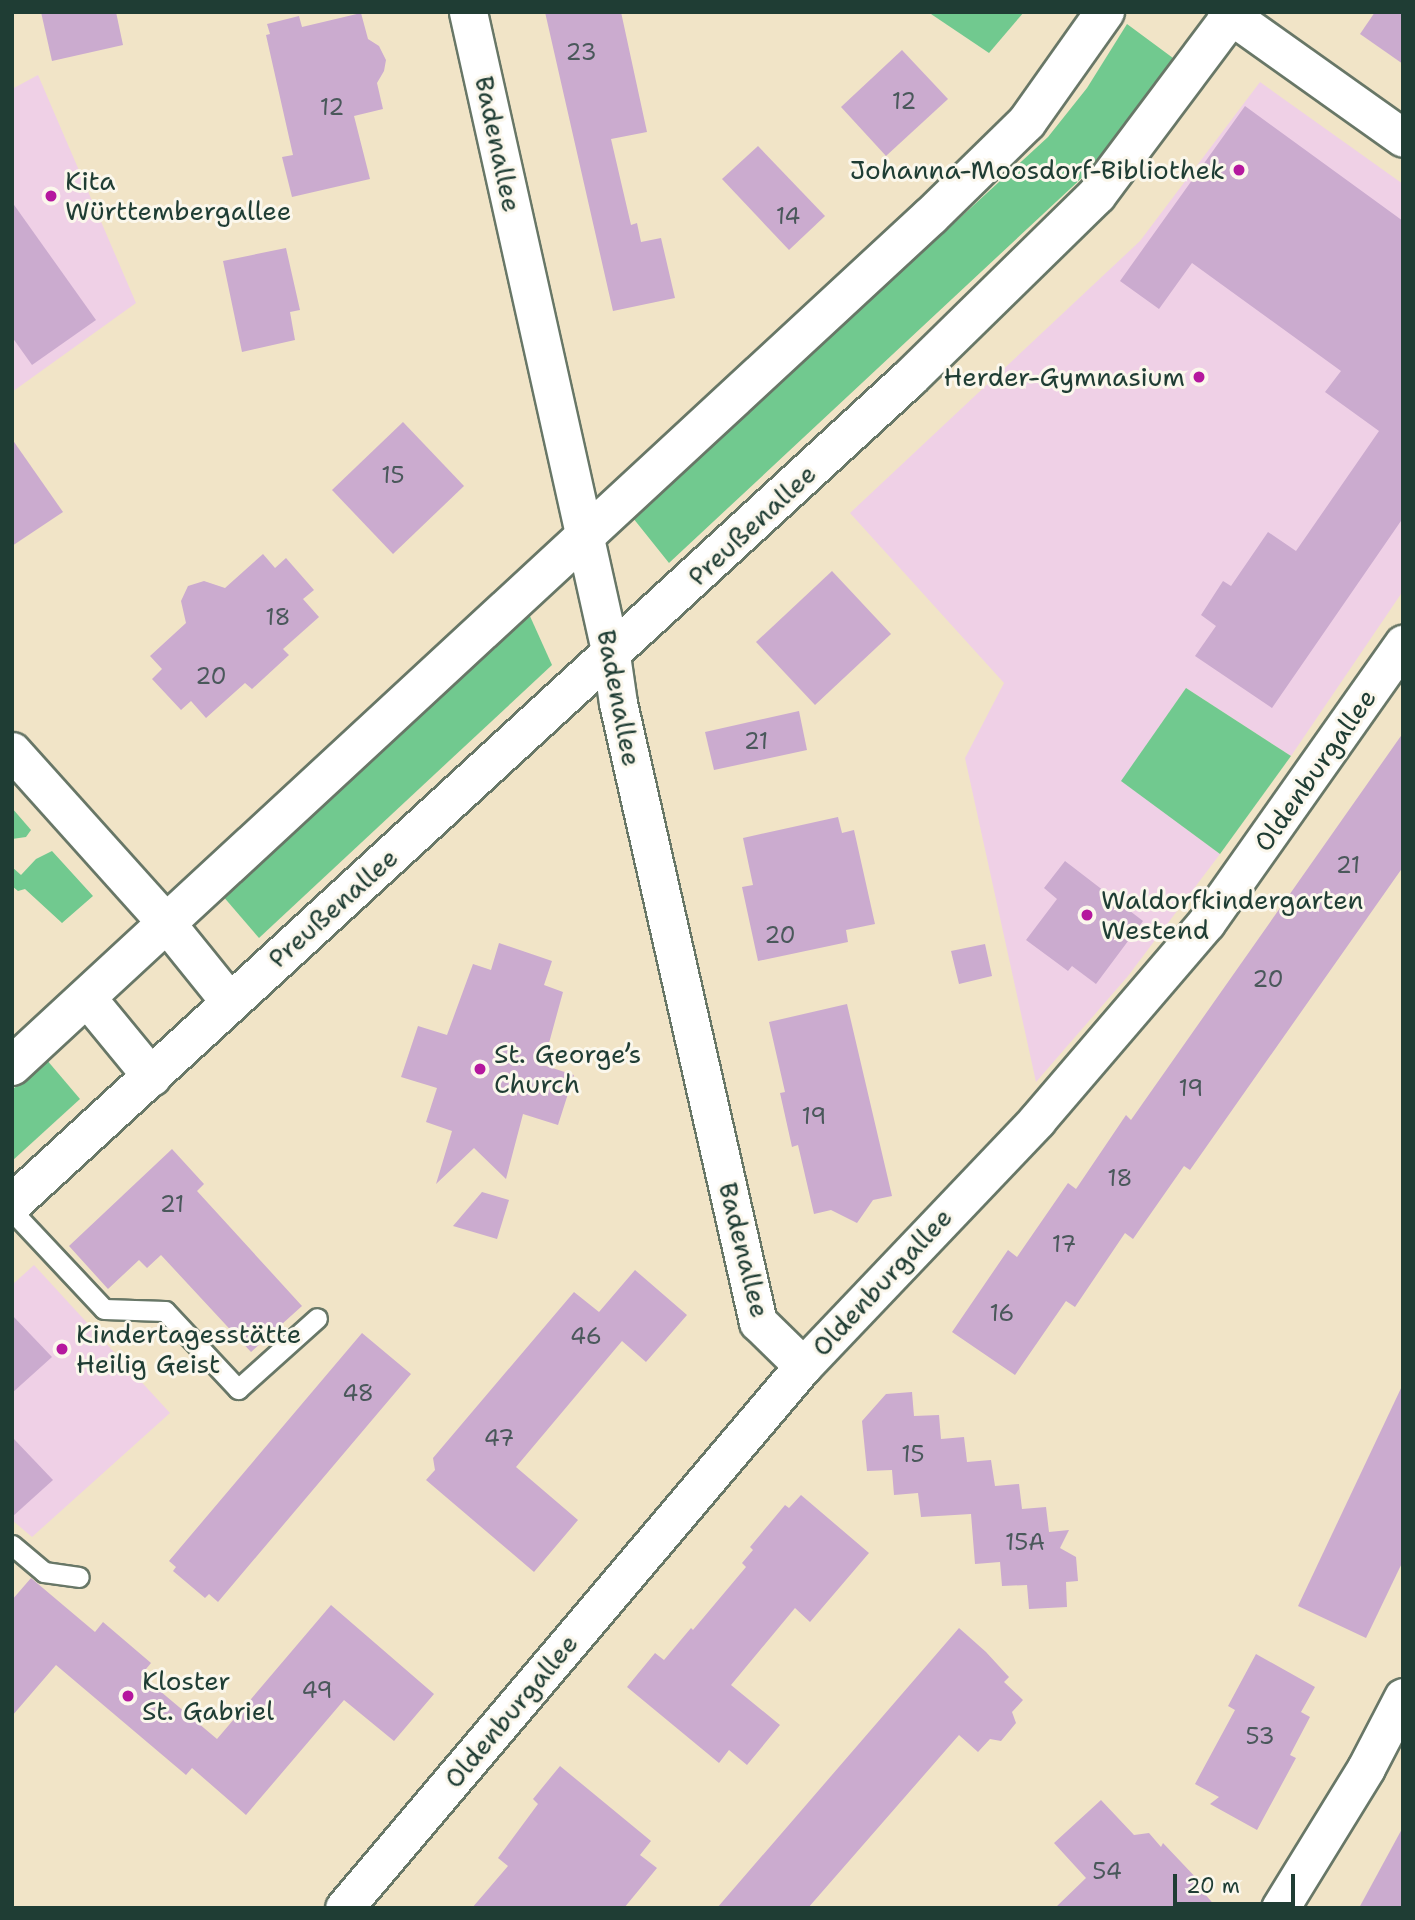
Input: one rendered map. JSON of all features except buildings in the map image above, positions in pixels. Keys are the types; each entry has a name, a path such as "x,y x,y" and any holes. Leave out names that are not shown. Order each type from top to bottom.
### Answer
{"street":[{"name":"Badenallee","path":"468,12 611,655 618,704 758,1322 803,1366"},
{"path":"12,1066 930,216 1027,122 1105,12"},
{"path":"1230,14 1403,138"},
{"name":"Preußenallee","path":"12,1204 910,378 1097,195 1230,14"},
{"name":"Oldenburgallee","path":"344,1908 803,1366 1037,1120 1206,923 1403,644"},
{"path":"12,751 167,924 230,1002"},
{"path":"87,998 152,1077"},
{"path":"1280,1908 1366,1768 1403,1697"}],"lane":[{"path":"12,1211 104,1309 165,1311 238,1389 317,1318"},
{"path":"12,1545 44,1572 79,1577"}],"shaded area":[{"name":"Kita Württembergallee","path":"38,75 136,303 12,392 12,89"},
{"name":"Herder-Gymnasium","path":"1260,82 1403,184 1403,591 1291,756 1186,688 1122,781 1220,854 1128,976 1036,1082 965,758 1004,683 850,513 1140,241"},
{"name":"Kindertagesstätte Heilig Geist","path":"34,1265 170,1413 32,1537 12,1520 12,1285"}],"green space":[{"path":"928,12 1024,12 989,53"},
{"path":"1127,24 1173,58 1130,123 1086,174 669,563 633,518 1048,137 1087,88"},
{"path":"529,614 552,665 259,938 222,895"},
{"path":"1186,688 1291,756 1220,854 1121,781"},
{"path":"12,808 31,830 26,837 12,839"},
{"path":"52,851 93,896 62,923 25,889 18,891 12,886 12,867 21,875 36,859"},
{"path":"46,1059 80,1099 12,1161 12,1090"}],"place":[{"name":"Johanna-Moosdorf-Bibliothek","path":"1239,170"},
{"name":"Kita Württembergallee","path":"51,196"},
{"name":"Herder-Gymnasium","path":"1199,377"},
{"name":"Waldorfkindergarten Westend","path":"1087,915"},
{"name":"St. George’s Church","path":"480,1069"},
{"name":"Kindertagesstätte Heilig Geist","path":"62,1349"},
{"name":"Kloster St. Gabriel","path":"128,1696"}]}
